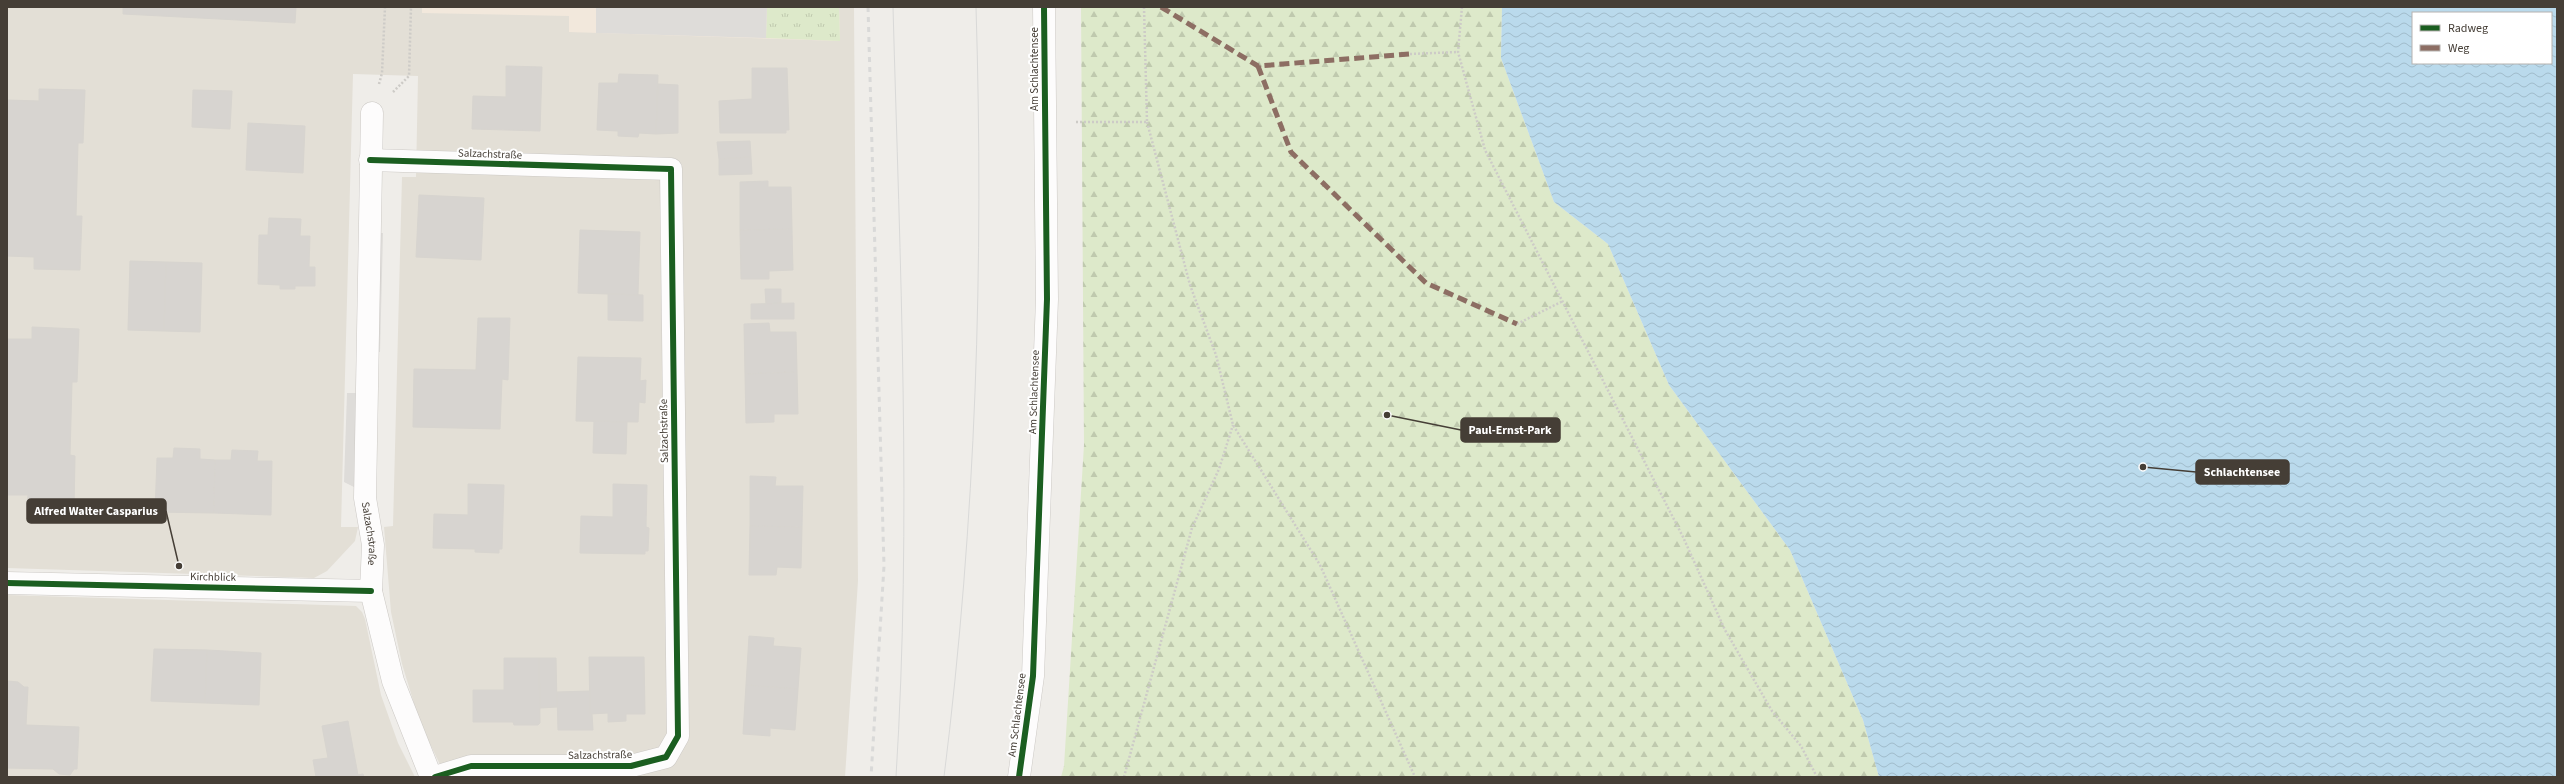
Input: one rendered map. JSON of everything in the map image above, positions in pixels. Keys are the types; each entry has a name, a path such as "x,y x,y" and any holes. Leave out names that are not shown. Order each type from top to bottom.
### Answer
{"street":[{"name":"Am Schlachtensee","path":"1019,777 1033,676 1047,299 1044,7"},
{"name":"Salzachstraße","path":"372,113 365,498 373,545 371,591 393,681 431,777"},
{"name":"Salzachstraße","path":"370,160 671,169 678,736 666,757 631,766 471,766 435,777"},
{"name":"Kirchblick","path":"7,583 371,591"}],"path":[{"path":"372,113 382,74 385,7"},
{"path":"372,113 409,76 411,7"},
{"path":"1144,7 1146,122 1190,285 1216,355 1234,424 1320,564 1415,777"},
{"path":"1462,7 1458,52 1485,150 1683,537 1725,630 1772,711 1801,746 1817,777"},
{"path":"1410,54 1458,52"},
{"path":"1074,122 1146,122"},
{"path":"1517,324 1563,301"},
{"path":"1124,777 1192,528 1219,469 1234,424"}],"shaded area":[{"path":"7,7 854,7 858,581 845,777 446,777 420,723 402,664 391,612 384,527 393,526 402,177 416,177 418,76 353,74 341,527 358,527 355,541 327,571 314,578 7,568"},
{"path":"422,7 839,7 840,41 569,32 569,16 422,13"},
{"path":"596,7 767,7 766,38 596,33"},
{"path":"377,233 383,233 380,352 371,352"},
{"path":"347,393 356,393 354,487 344,482"},
{"path":"7,595 356,606 362,612 365,619 381,695 398,743 415,777 7,777"}],"green space":[{"path":"767,7 839,7 840,41 766,38"},
{"path":"1081,7 1502,7 1501,58 1554,202 1608,244 1669,385 1790,550 1863,720 1879,777 1061,777 1064,766 1084,445"}],"water":[{"path":"1502,7 2557,7 2557,777 1879,777 1863,720 1790,550 1669,385 1608,244 1554,202 1501,58"}],"building":[{"path":"123,7 296,7 295,23 123,14"},
{"path":"506,66 542,67 540,131 472,129 473,96 506,97"},
{"path":"752,68 787,68 789,130 786,130 786,133 720,133 719,101 752,99"},
{"path":"619,74 658,75 656,134 639,133 638,137 618,136 618,131 597,130 599,83 618,83"},
{"path":"658,84 678,85 678,133 656,134"},
{"path":"39,89 85,90 83,143 78,143 76,216 82,216 80,270 34,269 34,257 7,256 7,100 39,101"},
{"path":"193,90 232,91 230,129 192,127"},
{"path":"248,123 305,126 303,173 246,170"},
{"path":"750,141 751,157 719,159 717,142"},
{"path":"751,157 752,174 719,175 719,159"},
{"path":"768,181 768,187 791,187 792,229 740,230 740,182"},
{"path":"419,195 484,198 481,260 416,257"},
{"path":"269,218 301,219 300,236 310,236 309,267 315,267 315,286 295,286 295,289 280,289 280,285 258,284 259,235 268,235"},
{"path":"792,229 793,270 769,271 769,279 741,279 740,230"},
{"path":"580,230 640,232 638,295 578,293"},
{"path":"130,261 166,262 164,331 128,330"},
{"path":"166,262 202,263 200,332 164,331"},
{"path":"765,289 781,289 781,303 766,304"},
{"path":"608,294 643,295 643,321 608,320"},
{"path":"794,303 794,319 751,319 751,304"},
{"path":"478,318 510,318 508,380 502,379 500,429 413,427 414,369 476,370"},
{"path":"769,323 770,332 796,332 797,372 745,374 744,324"},
{"path":"32,327 79,329 77,382 72,382 70,455 75,456 74,508 27,507 28,495 7,495 7,339 32,339"},
{"path":"578,357 641,358 640,381 646,380 645,403 639,402 638,422 576,421"},
{"path":"797,372 798,414 774,414 774,422 746,423 745,374"},
{"path":"594,421 627,422 626,454 593,453"},
{"path":"174,448 200,449 200,459 215,460 214,513 155,512 157,458 173,458"},
{"path":"232,450 258,451 257,461 272,461 271,515 214,513 215,460 231,460"},
{"path":"750,476 776,477 775,486 803,486 802,527 750,526"},
{"path":"468,484 504,485 502,549 499,549 499,553 475,552 475,549 433,548 434,514 468,515"},
{"path":"613,484 647,485 646,527 649,528 648,551 645,551 645,554 580,553 581,516 613,517"},
{"path":"750,526 802,527 801,568 777,567 776,575 749,575"},
{"path":"749,636 774,638 773,646 801,648 798,689 746,685"},
{"path":"154,649 207,650 205,703 151,701"},
{"path":"207,650 261,653 259,705 205,703"},
{"path":"589,657 644,657 645,714 626,714 626,721 608,722 608,713 590,714"},
{"path":"504,658 539,658 540,723 538,725 514,725 513,722 473,722 473,690 504,690"},
{"path":"539,658 556,658 557,707 540,708"},
{"path":"8,681 18,682 24,687 28,687 26,725 79,727 77,769 74,769 70,775 59,774 53,769 7,768"},
{"path":"746,685 798,689 795,730 770,728 770,736 743,734"},
{"path":"590,691 590,714 592,714 593,730 558,730 557,692"},
{"path":"348,721 358,775 363,774 364,777 316,777 313,760 328,758 322,726"}],"tram line":[{"path":"893,7 901,296 904,488 901,681 896,777"},
{"path":"944,777 964,585 975,392 979,200 976,7"}],"railway":[{"path":"868,7 884,566 871,777"}],"marked path":[{"path":"1161,7 1258,66 1410,54"},
{"path":"1258,66 1291,152 1426,283 1517,324"}],"cycle path":[{"path":"1019,777 1033,676 1047,299 1044,7"},
{"path":"370,160 671,169 678,736 666,757 631,766 471,766 435,777"},
{"path":"7,583 371,591"}],"place":[{"name":"Paul-Ernst-Park","path":"1387,415"},
{"name":"Schlachtensee","path":"2143,467"},
{"name":"Alfred Walter Casparius","path":"179,566"}]}
